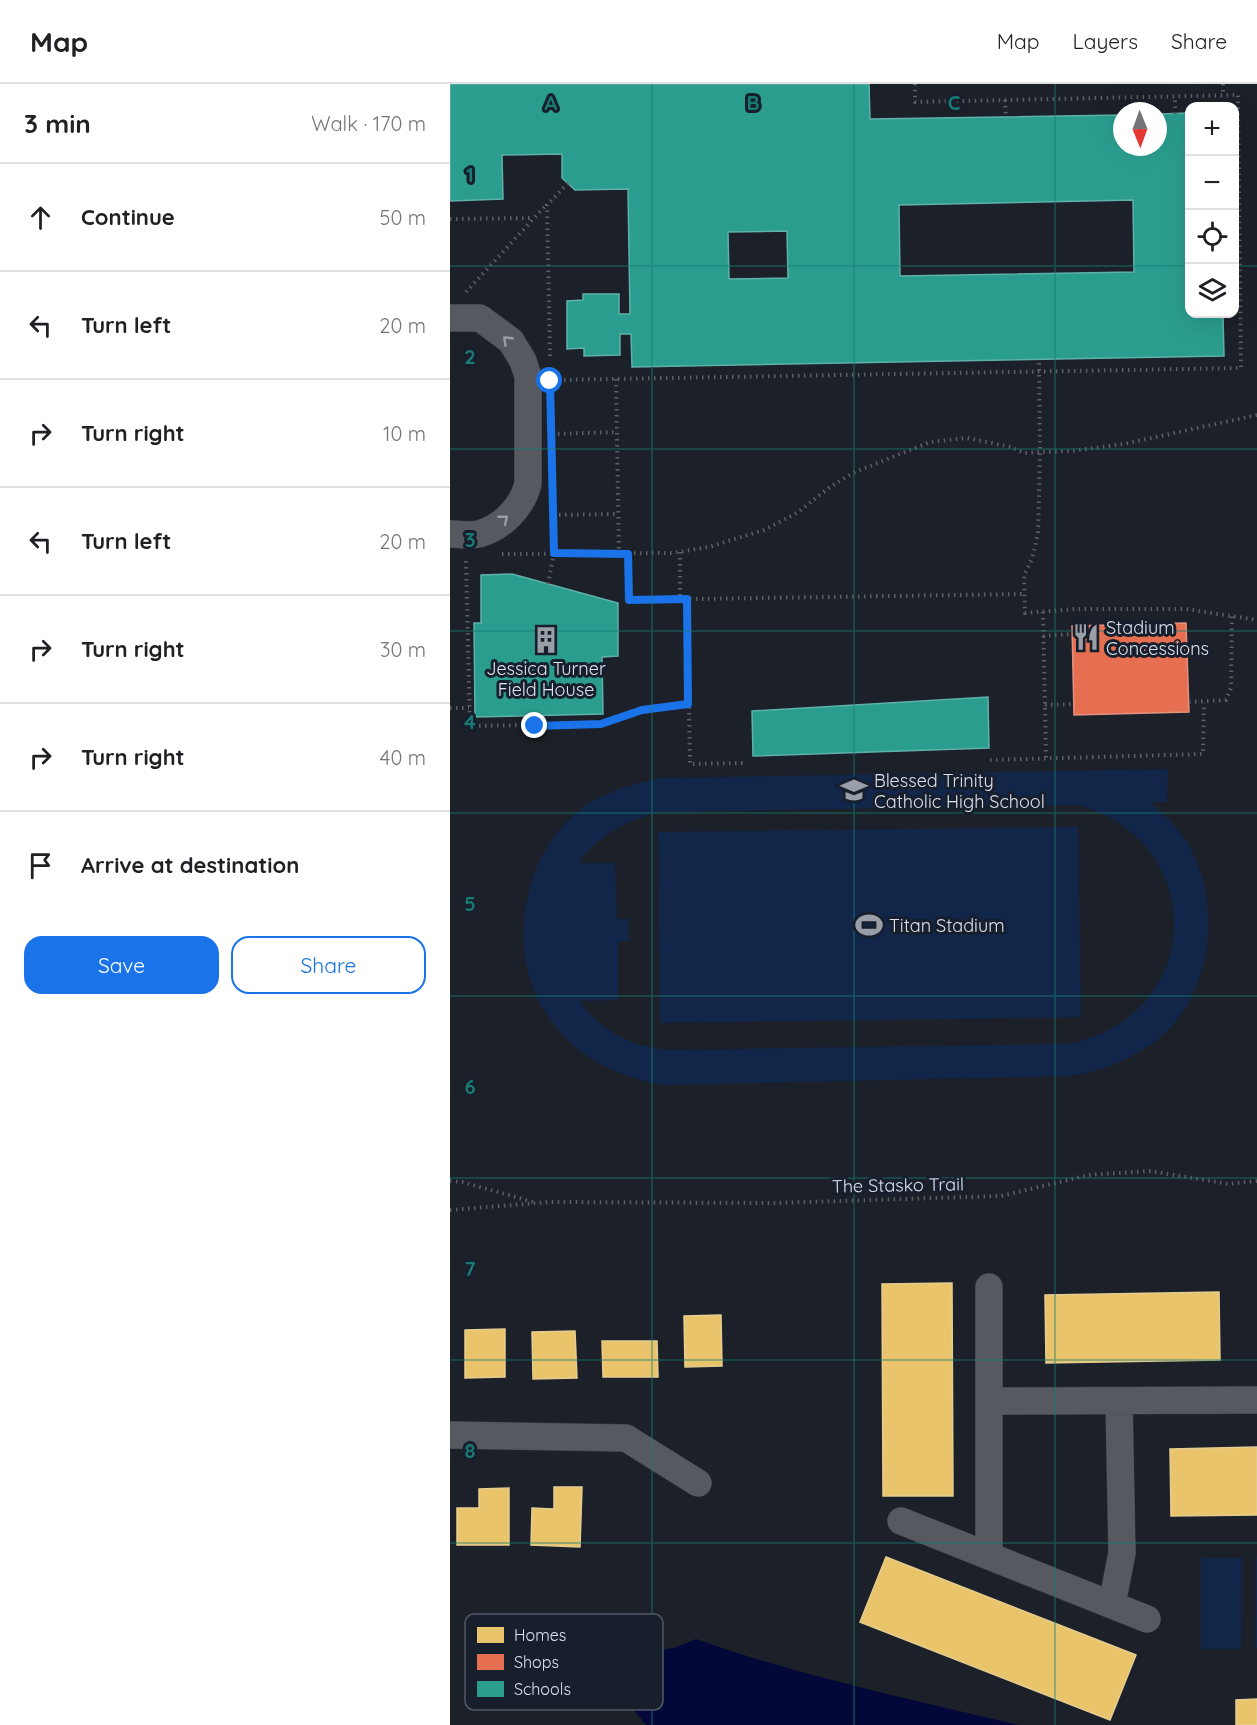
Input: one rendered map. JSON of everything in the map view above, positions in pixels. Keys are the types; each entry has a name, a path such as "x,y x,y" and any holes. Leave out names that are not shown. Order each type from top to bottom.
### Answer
{"street":[{"path":"455,308 480,318 511,341 523,361 528,376 528,484 524,499 505,521 458,545"},
{"path":"989,1287 989,1555"},
{"path":"990,1401 1257,1400"},
{"path":"1112,1604 1122,1553 1119,1401"},
{"path":"450,1435 626,1438 698,1483"},
{"path":"901,1521 1147,1619"}],"path":[{"path":"550,381 1241,368 1238,95 915,102 915,84"},
{"path":"1223,84 1223,96"},
{"path":"1175,96 1175,114"},
{"path":"1005,100 1006,117"},
{"path":"455,308 568,183"},
{"path":"547,205 550,357"},
{"path":"450,219 534,218"},
{"path":"1039,360 1038,533 1032,559 1024,575 1024,613 1186,609 1257,620"},
{"path":"550,369 551,391"},
{"path":"616,379 619,554"},
{"path":"499,554 680,552 736,541 797,513 830,487 854,473 930,442 968,438 1011,447 1024,453 1040,452 1124,444 1257,415"},
{"path":"551,423 552,444"},
{"path":"552,434 617,432"},
{"path":"546,497 553,488 554,553 548,584"},
{"path":"554,515 618,514"},
{"path":"458,545 470,726 601,724 642,710 688,704"},
{"path":"680,552 680,599"},
{"path":"628,554 629,600 1024,594"},
{"path":"687,599 690,764 743,763"},
{"path":"1043,612 1046,758"},
{"path":"1189,702 1204,703 1226,700 1231,688 1232,615"},
{"path":"1044,636 1072,634"},
{"path":"990,760 1203,754 1204,703"},
{"path":"1045,705 1074,705"},
{"path":"450,708 469,708"},
{"name":"The Stasko Trail","path":"450,1210 537,1203 775,1203 1001,1196 1089,1176 1151,1172 1228,1184 1257,1181"},
{"name":"The Stasko Trail","path":"450,1181 537,1203"}],"shaded area":[{"path":"1168,769 1167,802 1150,802 1183,836 1199,867 1206,894 1208,922 1206,951 1199,979 1188,1004 1171,1027 1150,1045 1101,1069 1069,1076 663,1085 628,1076 597,1062 571,1043 550,1019 535,992 526,961 524,927 529,891 537,866 550,843 566,822 586,805 603,796 631,785 659,778","holes":["1078,805 1121,824 1151,854 1169,889 1174,928 1166,966 1146,1000 1114,1027 1069,1044 669,1050 642,1045 618,1036 598,1022 580,1001 618,1000 618,942 629,941 628,919 617,919 615,863 578,863 586,853 613,831 658,812"]},
{"name":"Titan Stadium","path":"1078,827 1081,1017 660,1023 658,832"},
{"path":"1256,1557 1257,1648 1255,1648"},
{"path":"1201,1558 1242,1558 1241,1649 1201,1649"},
{"path":"696,1639 815,1676 1018,1725 646,1725 634,1710 663,1710 663,1650"}],"building: Homes":[{"path":"952,1283 953,1496 883,1496 882,1284"},
{"path":"1219,1292 1220,1360 1046,1363 1045,1295"},
{"path":"721,1315 722,1366 685,1367 684,1316"},
{"path":"505,1329 505,1377 465,1378 465,1330"},
{"path":"575,1331 577,1378 533,1379 532,1332"},
{"path":"602,1341 657,1341 658,1377 603,1377"},
{"path":"1257,1447 1257,1515 1171,1516 1170,1449"},
{"path":"554,1487 582,1487 580,1547 531,1545 532,1508 554,1509"},
{"path":"509,1488 509,1545 457,1545 457,1508 479,1508 479,1489"},
{"path":"886,1557 1136,1655 1110,1720 860,1622"},
{"path":"1257,1699 1257,1725 1236,1725 1236,1700"}],"building: Shops":[{"path":"1186,623 1189,712 1074,715 1072,626"}],"building: Schools":[{"path":"450,84 869,84 870,119 1113,115 1113,156 1167,156 1167,114 1185,113 1185,318 1223,318 1224,356 632,367 631,334 620,334 620,355 584,356 584,348 567,349 567,301 583,300 583,294 619,294 619,314 630,314 628,189 575,190 562,178 562,154 502,155 503,199 450,201","holes":["1133,200 1134,272 900,276 899,205","787,231 788,278 729,279 728,232"]},
{"name":"Jessica Turner Field House","path":"512,574 618,603 618,656 602,657 603,714 475,717 474,623 481,623 481,575"},
{"path":"988,697 989,748 753,756 752,711"}],"place":[{"name":"Stadium Concessions","path":"1086,637"},
{"name":"Jessica Turner Field House","path":"546,640"},
{"name":"Blessed Trinity Catholic High School","path":"854,790"},
{"name":"Titan Stadium","path":"869,925"}],"route":[{"path":"535,726 601,724 642,710 688,704 687,599 629,600 628,554 554,553 550,381"}]}
